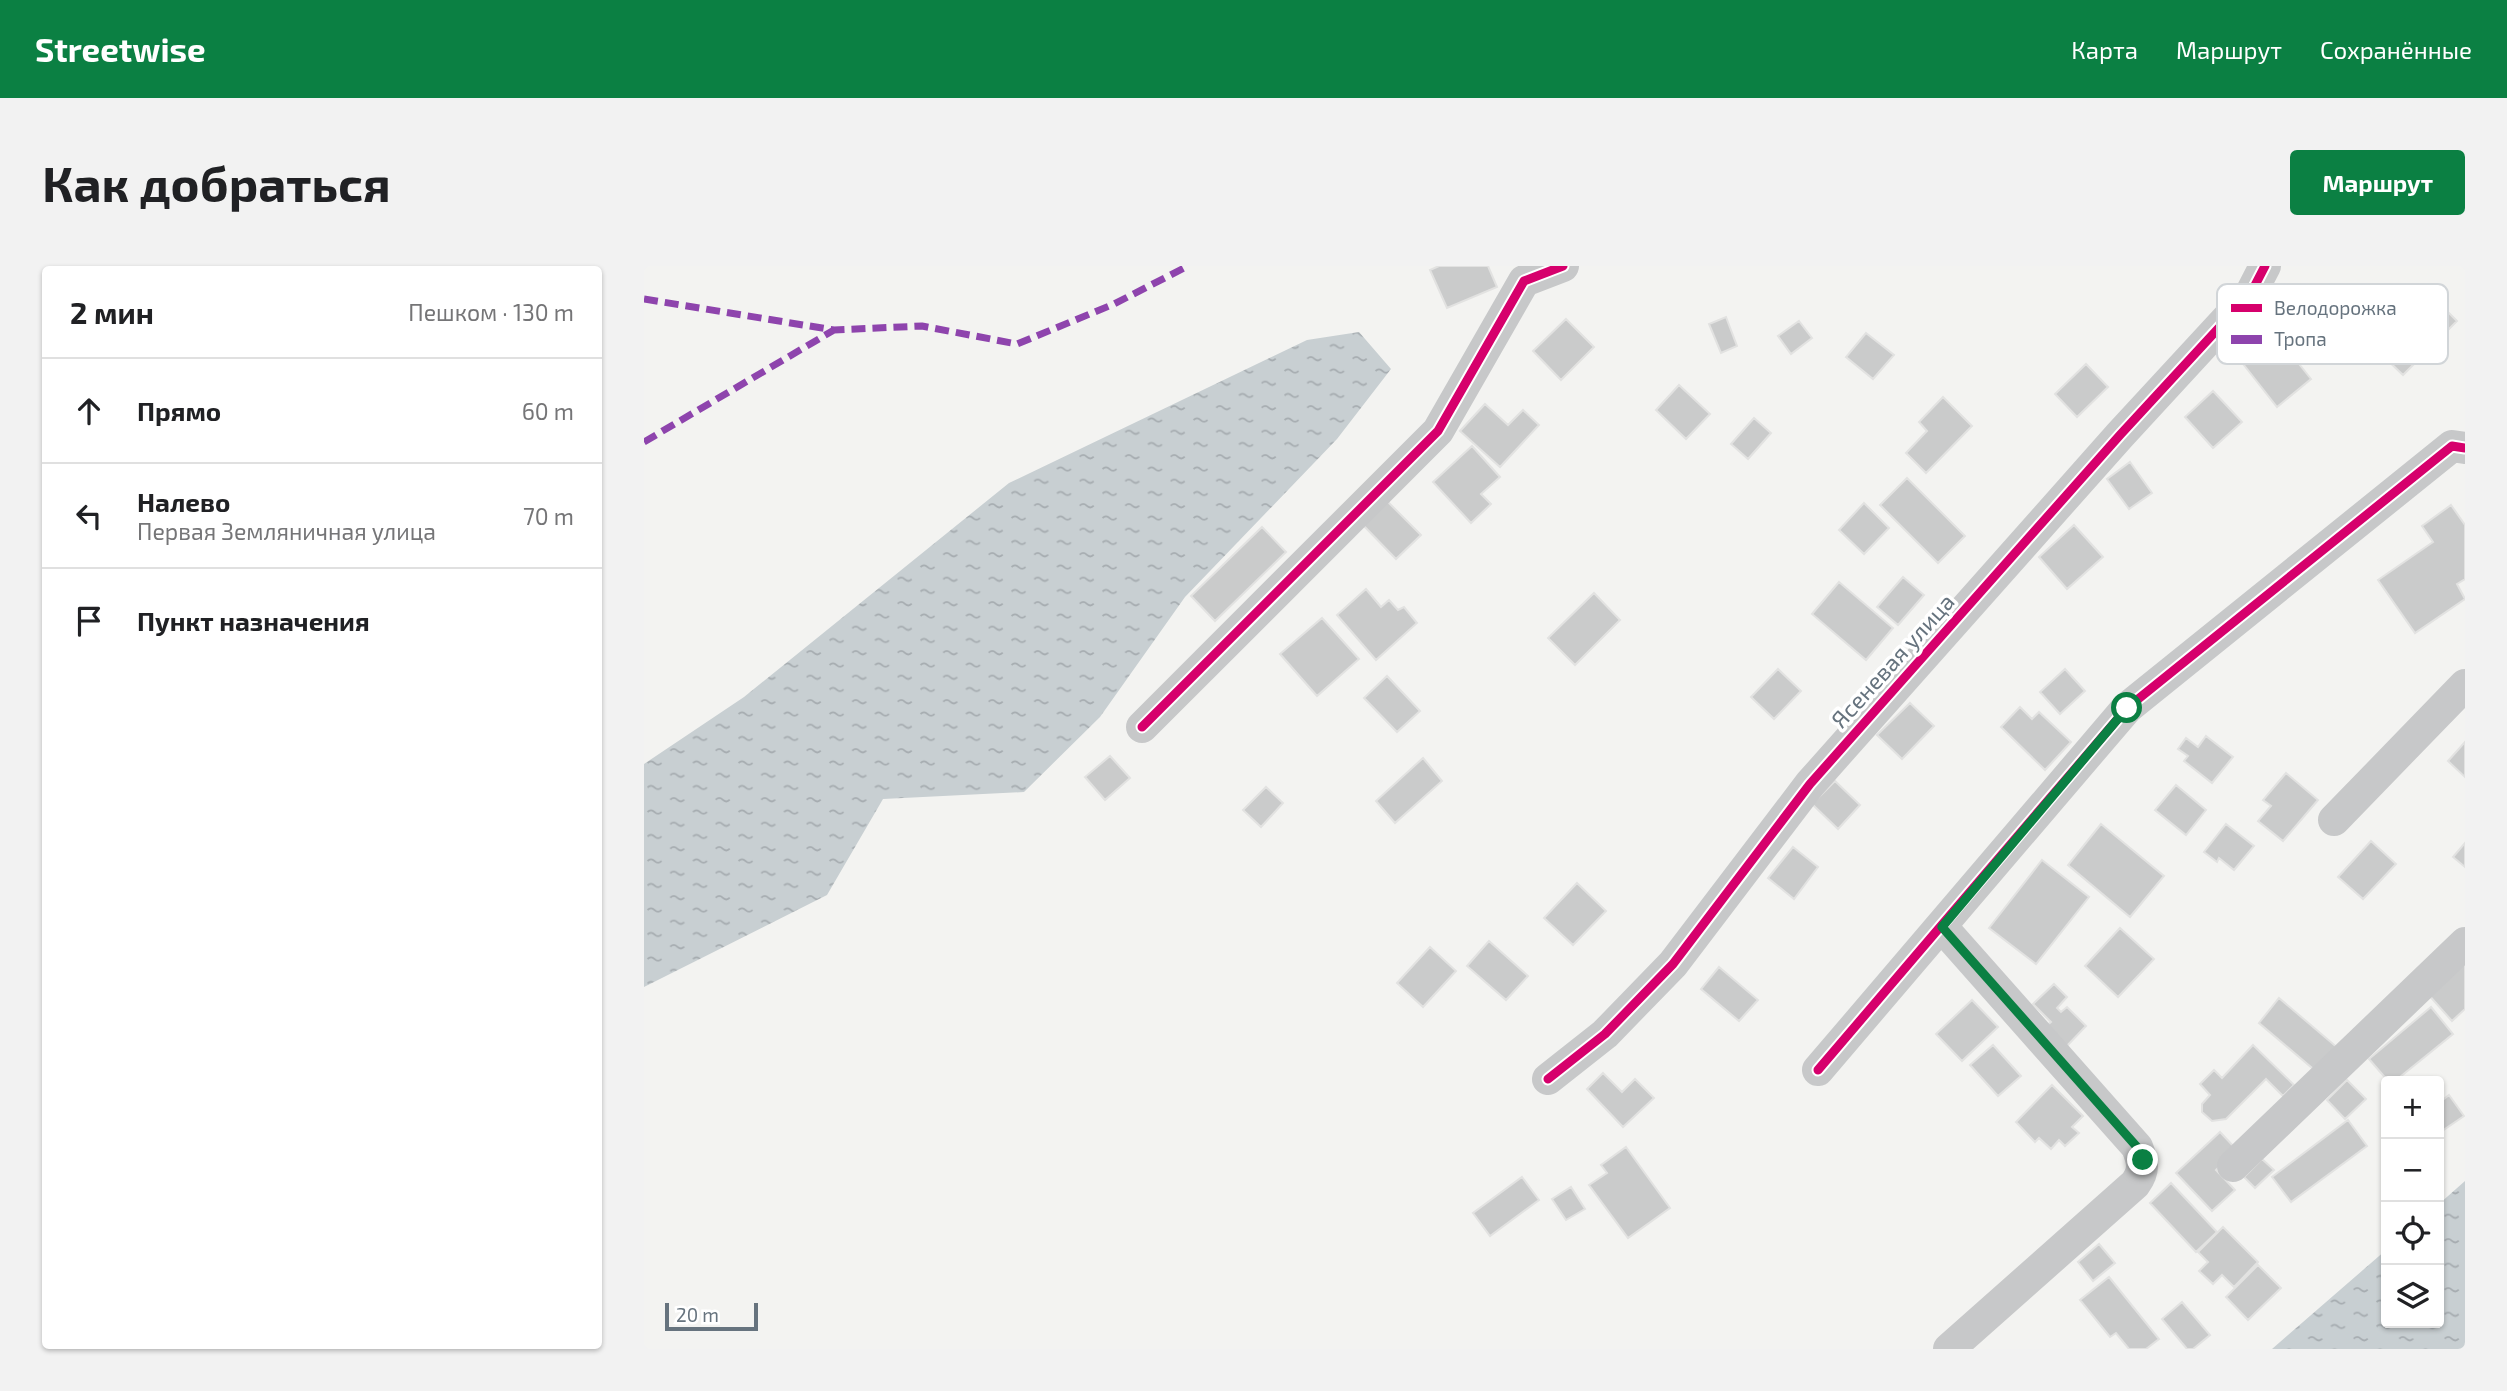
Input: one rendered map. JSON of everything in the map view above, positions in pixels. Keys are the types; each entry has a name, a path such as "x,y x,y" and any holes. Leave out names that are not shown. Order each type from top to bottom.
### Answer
{"street":[{"path":"1142,727 1437,431 1524,281 1563,266"},
{"name":"Ясеневая улица","path":"2255,284 2264,266"},
{"name":"Ясеневая улица","path":"1548,1079 1605,1034 1673,964 1810,785 2120,435 2217,330"},
{"path":"1818,1070 2127,708 2461,441"},
{"path":"2334,820 2465,685"},
{"path":"1942,927 2137,1147 2143,1160 2143,1173 2135,1184 1949,1349"},
{"path":"2233,1166 2465,943"}],"water":[{"path":"1359,332 1391,369 1337,439 1185,597 1100,717 1024,792 883,799 827,895 644,987 644,764 744,697 1009,483 1307,340"},
{"path":"2465,1181 2465,1349 2272,1349 2381,1254 2381,1328 2444,1328 2444,1200"}],"building":[{"path":"1439,266 1488,266 1497,287 1447,308 1430,270"},
{"path":"2448,312 2457,321 2448,330"},
{"path":"1726,317 1737,346 1721,353 1709,324"},
{"path":"1566,319 1594,347 1561,380 1533,351"},
{"path":"1799,321 1812,338 1791,354 1778,336"},
{"path":"1866,333 1894,355 1873,379 1846,357"},
{"path":"2086,364 2108,387 2077,417 2055,394"},
{"path":"2243,364 2299,364 2311,379 2277,407"},
{"path":"2391,364 2414,364 2403,375"},
{"path":"1679,385 1710,414 1686,439 1656,410"},
{"path":"2213,391 2242,422 2213,448 2185,417"},
{"path":"1943,397 1972,426 1926,473 1906,453 1927,431 1919,422"},
{"path":"1485,404 1508,425 1523,410 1539,425 1500,467 1460,431"},
{"path":"1754,418 1771,433 1748,459 1731,444"},
{"path":"1472,446 1500,477 1481,494 1491,504 1471,523 1433,482"},
{"path":"2130,462 2152,493 2129,509 2107,479"},
{"path":"1907,478 1965,536 1938,563 1880,505"},
{"path":"1385,499 1421,535 1396,559 1361,523"},
{"path":"1864,503 1889,528 1864,554 1839,530"},
{"path":"2451,505 2465,525 2465,579 2457,584 2465,599 2415,633 2378,580 2433,542 2422,526"},
{"path":"2074,525 2103,557 2067,589 2039,557"},
{"path":"1262,527 1286,552 1215,621 1191,596"},
{"path":"1903,577 1924,595 1898,625 1877,607"},
{"path":"1839,582 1893,628 1866,660 1812,614"},
{"path":"1366,589 1381,607 1389,600 1398,610 1404,607 1417,623 1376,660 1337,615"},
{"path":"1594,593 1620,620 1575,665 1548,638"},
{"path":"1322,618 1359,659 1317,696 1280,654"},
{"path":"1778,669 1801,691 1774,719 1751,697"},
{"path":"2065,669 2085,691 2060,714 2040,692"},
{"path":"1387,676 1420,711 1397,732 1364,698"},
{"path":"1910,703 1934,726 1902,759 1877,735"},
{"path":"2020,707 2032,719 2039,712 2071,742 2045,770 2001,727"},
{"path":"2206,736 2233,757 2212,783 2184,761 2188,756 2178,749 2186,738 2198,747"},
{"path":"2465,742 2465,777 2448,761"},
{"path":"1110,756 1130,778 1105,800 1085,777"},
{"path":"1423,758 1442,781 1395,823 1376,801"},
{"path":"2286,773 2318,800 2283,841 2258,821 2271,806 2263,800"},
{"path":"1835,781 1860,805 1838,829 1812,804"},
{"path":"2176,785 2206,810 2186,835 2155,810"},
{"path":"1266,787 1283,803 1261,827 1243,810"},
{"path":"2101,824 2164,876 2130,917 2068,865"},
{"path":"2226,824 2254,846 2234,870 2219,858 2217,862 2204,852"},
{"path":"2371,841 2396,864 2363,899 2338,877"},
{"path":"2465,843 2465,867 2453,857"},
{"path":"1793,847 1818,867 1794,899 1768,878"},
{"path":"2042,860 2089,897 2036,964 1989,928"},
{"path":"1577,883 1606,911 1573,945 1544,918"},
{"path":"2120,928 2154,959 2118,997 2085,966"},
{"path":"1489,941 1528,976 1506,1000 1467,966"},
{"path":"1430,947 1456,971 1423,1007 1397,983"},
{"path":"2465,961 2465,1009 2452,1021 2427,993"},
{"path":"1719,967 1758,1000 1739,1021 1701,989"},
{"path":"2054,984 2067,997 2057,1008 2061,1012 2067,1007 2086,1026 2063,1050 2043,1029 2051,1022 2033,1004"},
{"path":"2279,998 2339,1049 2318,1073 2259,1023"},
{"path":"1972,1000 1998,1027 1962,1061 1936,1034"},
{"path":"2431,1007 2453,1034 2401,1076 2384,1076 2369,1059"},
{"path":"1993,1045 2021,1076 1998,1096 1970,1065"},
{"path":"2253,1045 2294,1085 2283,1096 2266,1079 2226,1119 2212,1121 2202,1112 2202,1104 2210,1095 2200,1084 2214,1070 2222,1078"},
{"path":"1603,1073 1622,1092 1635,1079 1654,1098 1623,1127 1587,1089"},
{"path":"2347,1080 2366,1099 2345,1119 2327,1100"},
{"path":"2052,1085 2083,1116 2072,1127 2079,1133 2065,1146 2059,1140 2051,1149 2039,1138 2035,1142 2016,1122"},
{"path":"2449,1095 2464,1116 2444,1130 2444,1099"},
{"path":"2348,1120 2367,1146 2291,1202 2272,1177"},
{"path":"2220,1132 2237,1150 2216,1170 2235,1190 2212,1211 2176,1173"},
{"path":"1626,1147 1670,1208 1628,1238 1589,1185 1607,1173 1601,1165"},
{"path":"2262,1159 2274,1170 2255,1188 2244,1177"},
{"path":"1522,1177 1539,1200 1490,1236 1473,1213"},
{"path":"2171,1183 2217,1232 2196,1252 2150,1203"},
{"path":"1571,1187 1585,1209 1566,1220 1552,1199"},
{"path":"2223,1227 2258,1262 2234,1287 2222,1275 2213,1284 2199,1271 2208,1262 2198,1252"},
{"path":"2099,1244 2115,1263 2093,1281 2078,1262"},
{"path":"2258,1265 2281,1288 2248,1320 2226,1297"},
{"path":"2109,1277 2159,1339 2146,1349 2129,1349 2116,1333 2110,1337 2080,1300"},
{"path":"2182,1302 2210,1335 2193,1349 2187,1349 2162,1319"}],"marked path":[{"path":"644,299 834,330 922,326 1017,344 1114,304 1188,266"},
{"path":"644,442 834,330"}],"cycle path":[{"path":"1142,727 1438,431 1524,281 1563,266"},
{"path":"2256,284 2265,266"},
{"path":"1548,1079 1605,1034 1673,964 1810,784 2217,330"},
{"path":"1818,1070 2127,708 2452,446 2465,448"}],"route":[{"path":"2127,708 1942,927 2137,1147 2143,1160"}]}
